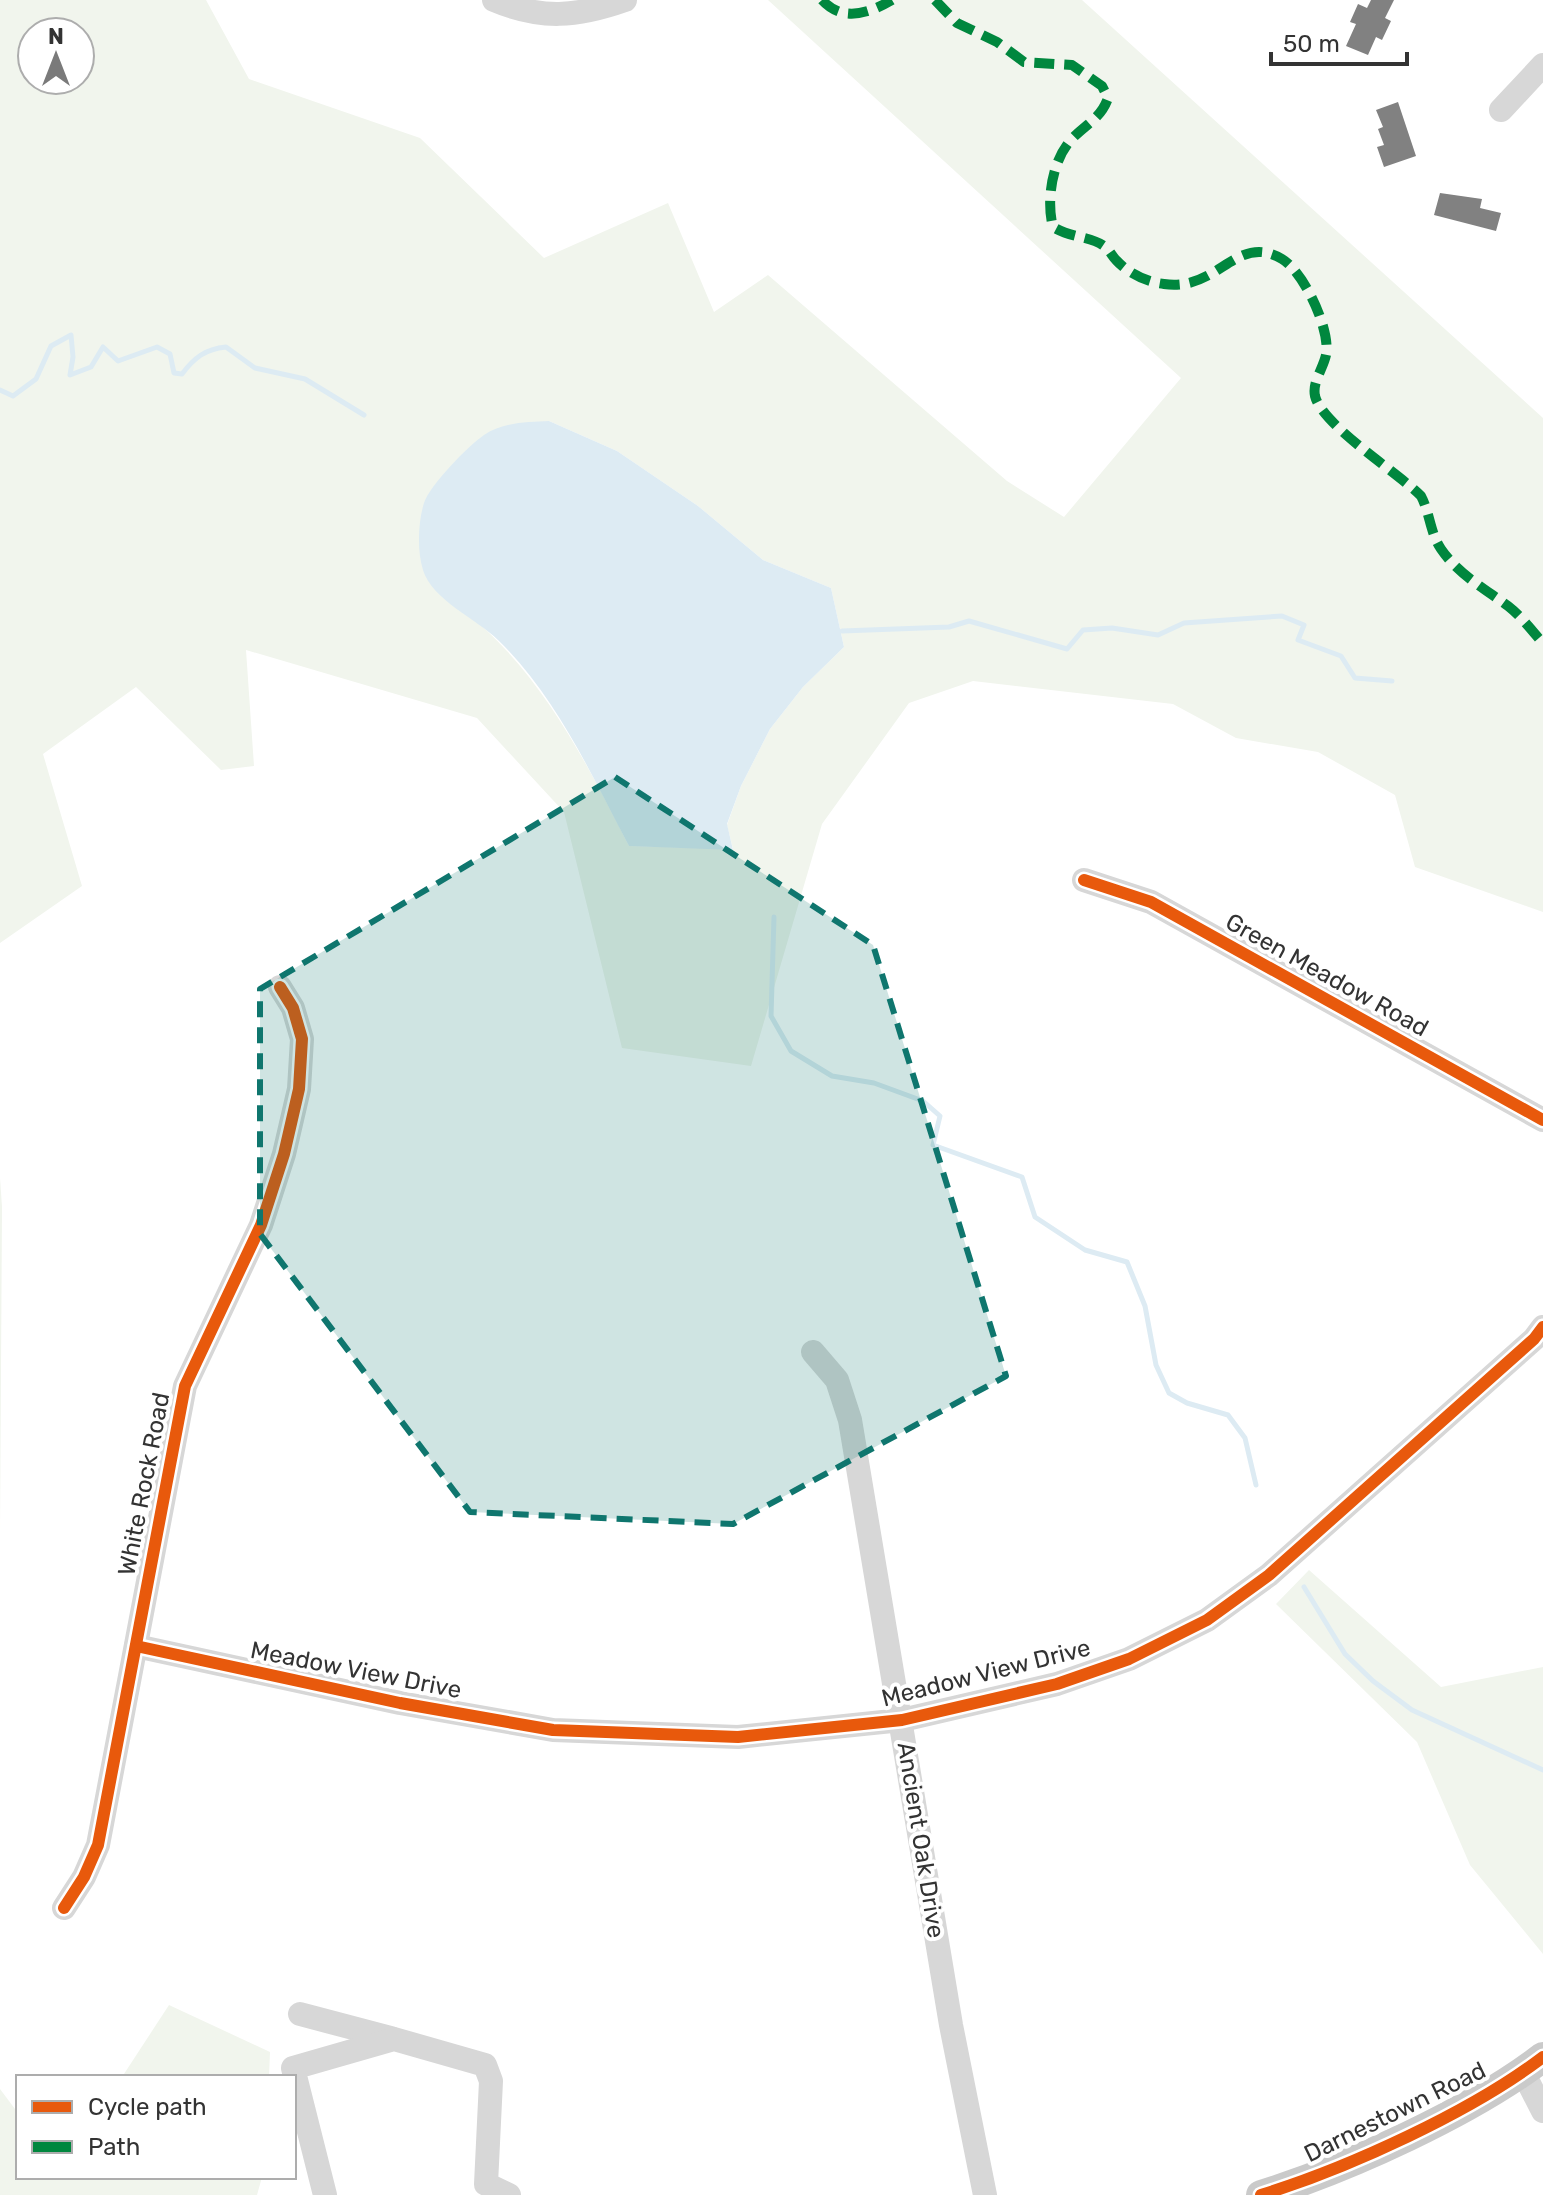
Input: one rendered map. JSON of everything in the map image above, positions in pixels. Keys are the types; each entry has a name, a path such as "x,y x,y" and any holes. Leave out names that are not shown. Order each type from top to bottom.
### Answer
{"main road":[{"name":"Darnestown Road","path":"1261,2195 1310,2180 1455,2112 1533,2064"}],"street":[{"path":"494,0 524,13 586,14 625,0"},
{"path":"1501,110 1543,65"},
{"name":"Green Meadow Road","path":"1084,880 1151,902 1543,1120"},
{"name":"White Rock Road","path":"64,1908 84,1877 98,1845 185,1386 261,1225 284,1154 299,1089 302,1039 293,1008 280,987"},
{"name":"Meadow View Drive","path":"136,1646 400,1703 553,1730 738,1737 902,1720 1057,1684 1129,1659 1207,1620 1269,1575 1534,1339 1543,1327"},
{"name":"Ancient Oak Drive","path":"813,1352 837,1380 850,1420 951,2025 985,2195"},
{"path":"300,2014 485,2065 491,2081 486,2184 509,2195"},
{"path":"295,2075 293,2068 394,2039"},
{"path":"1533,2064 1543,2111"},
{"path":"296,2080 325,2195"}],"highlighted area":[{"path":"615,777 873,945 1006,1376 733,1524 470,1512 260,1234 260,989"}],"shaded area":[{"path":"0,0 206,0 249,79 420,138 544,258 668,203 714,312 768,275 1007,481 1064,517 1181,378 768,0 1082,0 1543,418 1543,912 1415,867 1395,795 1318,752 1236,738 1173,704 973,681 909,703 822,824 751,1066 622,1048 564,812 477,718 246,650 254,766 221,770 136,687 43,754 82,886 0,943","holes":["549,421 617,451 698,506 763,560 831,588 844,647 803,687 770,729 741,786 727,825 733,849 629,846 580,754 543,696 499,643 474,619"]},
{"path":"549,421 617,451 698,506 763,560 831,588 844,647 803,687 770,729 741,786 727,824 733,850 629,846 587,765 538,686 498,640 436,591 423,570 419,545 422,511 441,476 491,431 516,424"},
{"path":"0,1178 2,1207 0,1535"},
{"path":"1309,1570 1441,1687 1543,1667 1543,1954 1470,1865 1417,1742 1276,1604"},
{"path":"169,2005 270,2052 269,2075 123,2075"},
{"path":"0,2089 16,2110 16,2179 261,2179 257,2195 0,2195"}],"building":[{"path":"1371,0 1394,0 1385,18 1391,21 1382,40 1376,37 1368,55 1346,46 1356,24 1350,22 1358,4 1367,8"},
{"path":"1398,102 1416,156 1384,167 1377,147 1384,145 1378,129 1383,127 1376,110"},
{"path":"1440,193 1482,199 1480,208 1501,213 1496,231 1434,215"}],"waterway":[{"path":"0,390 13,396 36,379 51,346 71,335 73,357 70,375 91,367 103,347 118,361 157,347 170,354 174,373 182,374 201,355 226,347 255,368 305,379 364,415"},
{"path":"842,631 949,627 969,621 1067,649 1083,630 1112,628 1158,635 1184,623 1282,616 1304,625 1298,640 1341,656 1355,678 1392,681"},
{"path":"774,917 771,1016 791,1051 832,1076 874,1083 923,1101 940,1116 933,1145 1022,1177 1035,1217 1085,1250 1127,1262 1145,1306 1156,1365 1169,1393 1187,1403 1228,1415 1245,1438 1256,1485"},
{"path":"1304,1587 1345,1654 1373,1681 1412,1710 1543,1770"}],"marked path":[{"path":"822,0 838,11 856,14 892,0"},
{"path":"935,0 957,23 997,42 1024,62 1072,65 1102,86 1108,98 1105,105 1097,117 1070,141 1055,171 1050,206 1053,227 1099,243 1126,269 1157,283 1183,284 1199,280 1252,253 1266,253 1290,266 1307,288 1324,331 1326,355 1314,391 1321,408 1345,434 1421,496 1434,536 1448,558 1513,610 1543,643"}],"cycle path":[{"path":"1084,880 1151,902 1543,1120"},
{"path":"64,1908 84,1877 98,1845 185,1386 261,1225 284,1154 299,1089 302,1039 293,1008 280,987"},
{"path":"136,1646 400,1703 553,1730 738,1737 902,1720 1057,1684 1129,1659 1207,1620 1269,1575 1534,1339 1543,1327"},
{"path":"1261,2195 1332,2170 1445,2118 1514,2078 1543,2057"}]}
